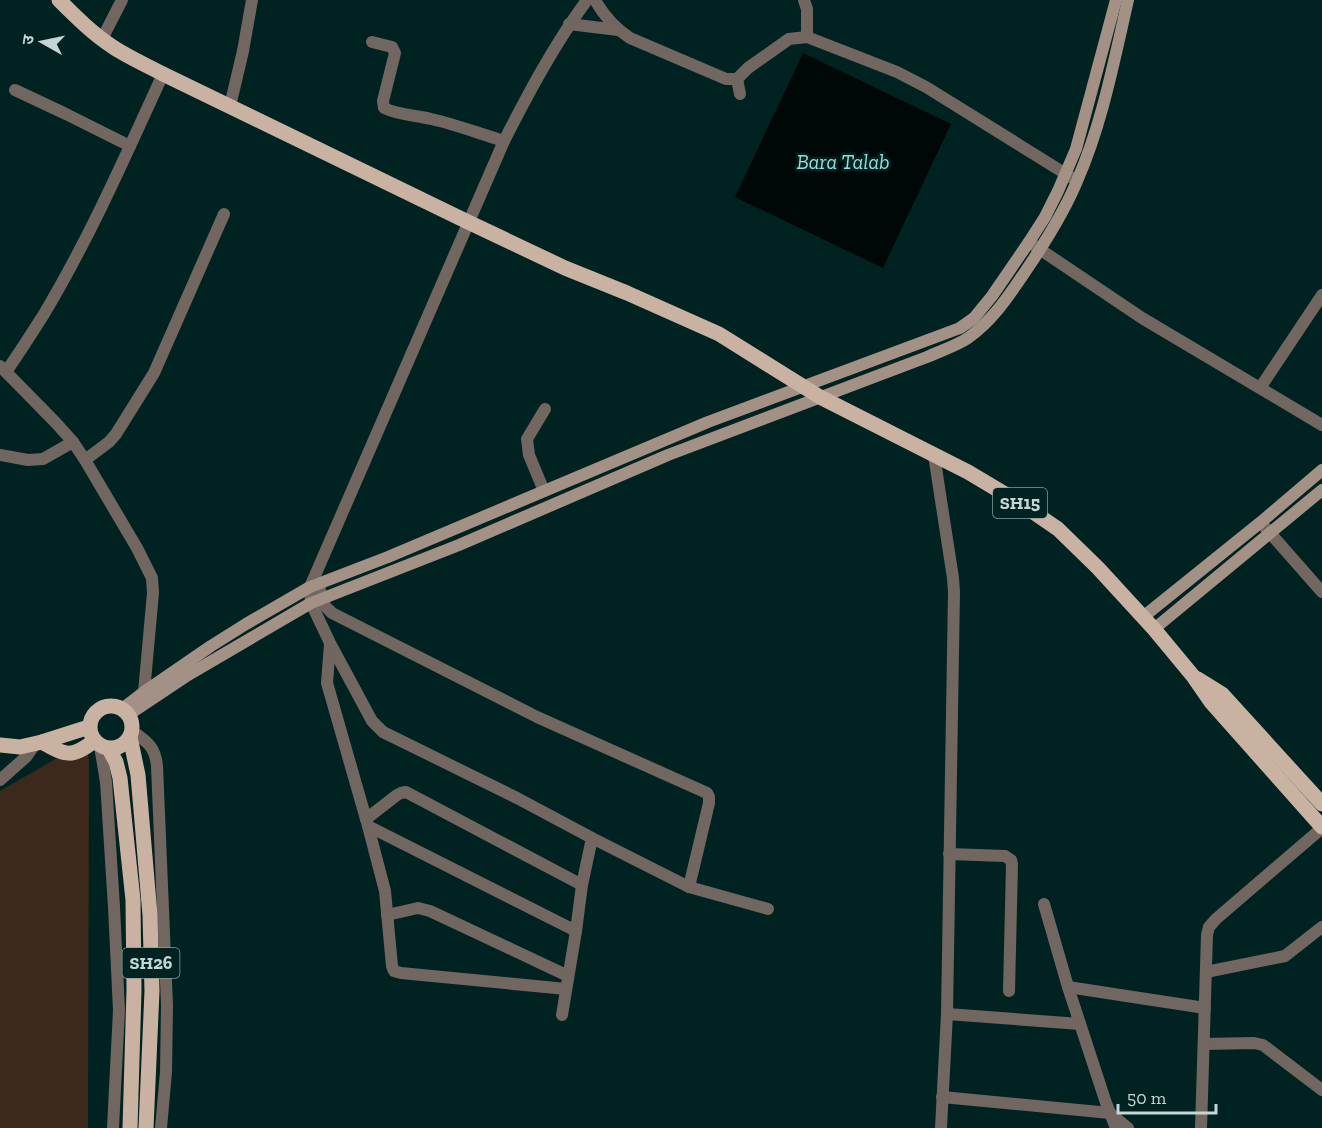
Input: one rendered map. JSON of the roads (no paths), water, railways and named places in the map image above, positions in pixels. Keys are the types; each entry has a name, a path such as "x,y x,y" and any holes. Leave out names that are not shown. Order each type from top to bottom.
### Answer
{"main road":[{"path":"59,0 102,39 163,74 565,268 719,334 802,386"},
{"path":"125,712 144,692 246,624 314,586 708,422 960,328 974,318 992,296 1045,217 1066,174 1076,149 1116,0"},
{"path":"125,712 317,600 459,545 668,455 927,357 966,340 989,321 1004,302 1040,249 1077,181 1105,96 1128,0"},
{"name":"SH15","path":"802,386 968,472 1058,529 1098,568 1154,629 1193,676 1210,702 1322,827"},
{"path":"1143,617 1322,470"},
{"path":"1154,629 1322,490"},
{"name":"SH15","path":"1193,676 1222,694 1322,804"},
{"path":"98,741 90,721 97,710 109,706 125,712"},
{"name":"SH26","path":"125,712 131,720 138,775 150,915 151,980 146,1128"},
{"path":"0,745 20,747 39,743 60,752 74,753 98,741 121,746 131,734"},
{"name":"SH26","path":"98,741 118,770 133,900 134,990 130,1128"}],"street":[{"path":"102,39 122,0"},
{"path":"230,106 252,0"},
{"path":"586,0 534,81 504,141 314,586 330,643 378,728 688,887 768,909"},
{"path":"595,0 618,30 630,38 726,79 737,79 748,68 789,39 807,37 897,72 926,87 1077,181"},
{"path":"804,0 807,9 807,37"},
{"path":"569,24 618,30"},
{"path":"372,42 392,47 395,53 382,101 384,108 449,123 504,141"},
{"path":"144,692 153,593 153,583 147,567 127,528 73,442 3,369 44,313 82,245 163,74"},
{"path":"737,79 740,94"},
{"path":"15,90 130,146"},
{"path":"85,460 116,434 154,373 224,214"},
{"path":"1029,242 1142,318 1322,425"},
{"path":"1260,388 1322,295"},
{"path":"544,409 527,439 529,455 544,491"},
{"path":"0,455 28,460 43,459 73,442"},
{"path":"934,455 954,592 947,1014 940,1128"},
{"path":"1261,522 1322,592"},
{"path":"317,600 332,613 537,717 706,794 709,797 709,803 688,887"},
{"path":"330,643 327,683 385,891 394,971 566,989"},
{"path":"131,734 150,744 154,750 157,766 167,1005 166,1072 161,1128"},
{"path":"98,741 106,782 119,1010 113,1128"},
{"path":"0,780 39,743"},
{"path":"367,823 397,795 406,792 582,885"},
{"path":"367,823 576,931"},
{"path":"1201,1128 1209,927 1322,827"},
{"path":"562,1015 582,885 592,838"},
{"path":"949,854 1005,856 1011,860 1009,991"},
{"path":"1044,904 1068,987 1116,1128"},
{"path":"387,915 418,908 430,911 568,976"},
{"path":"1206,972 1285,956 1322,927"},
{"path":"1068,987 1205,1008"},
{"path":"947,1014 1080,1024"},
{"path":"1204,1044 1254,1043 1263,1045 1322,1090"},
{"path":"942,1097 1110,1113 1128,1128"}],"water":[{"name":"Bara Talab","path":"803,53 951,124 883,268 735,197"}]}
